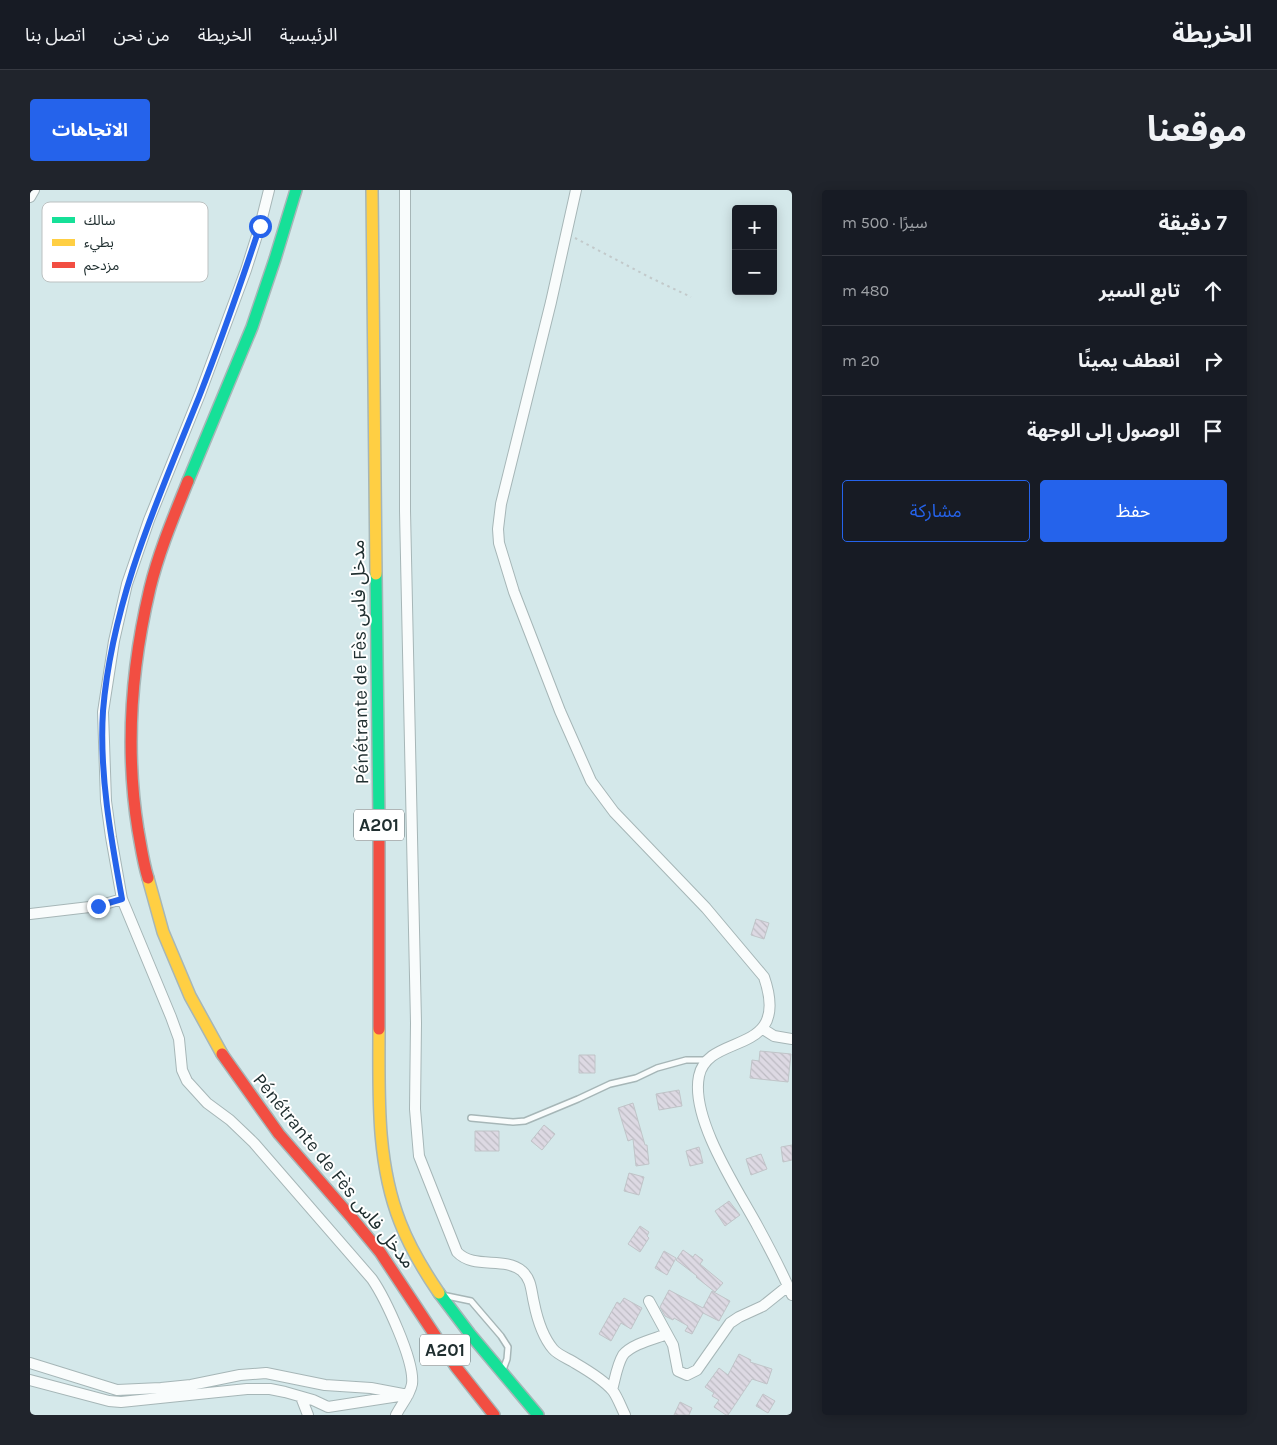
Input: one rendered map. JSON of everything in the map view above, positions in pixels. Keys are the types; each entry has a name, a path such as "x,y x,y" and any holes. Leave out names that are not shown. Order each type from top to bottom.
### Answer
{"highway":[{"name":"Pénétrante de Fès مدخل فاس","path":"296,190 252,327 177,507 150,587 139,640 130,711 134,810 150,895 184,986 210,1035 238,1080 265,1118 379,1251 456,1367 494,1415"},
{"name":"Pénétrante de Fès مدخل فاس","path":"372,190 379,825 379,1110 383,1154 390,1190 399,1221 413,1250 440,1294 538,1415"}],"street":[{"path":"30,197 34,190"},
{"path":"269,190 246,270 200,394 149,520 127,584 114,641 103,712 106,801 122,899 179,1039 182,1070 187,1081 207,1103 230,1120 254,1143 372,1279 390,1309 410,1364 412,1380 408,1395 396,1415"},
{"path":"405,190 405,511 416,1023 415,1109 419,1156 458,1252 462,1257 473,1261 504,1264 516,1267 524,1273 531,1284 534,1304 543,1333 554,1351 578,1365 612,1390 624,1415"},
{"path":"576,190 500,504 499,543 514,592 534,646 591,782 614,812 706,908 764,977 771,1000 768,1021 763,1029 753,1037 718,1053 702,1067 699,1076 699,1100 711,1139 790,1291 730,1323 697,1370 691,1374 683,1375 678,1371 674,1351 667,1334 649,1301"},
{"path":"30,914 98,906 122,899"},
{"path":"763,1029 774,1036 792,1039"},
{"path":"612,1390 624,1355 630,1349 667,1334"},
{"path":"30,1363 117,1390 191,1385 240,1375 266,1373 325,1385 371,1388 408,1395"},
{"path":"30,1380 109,1401 121,1402 247,1389 270,1389 301,1397 330,1411 408,1395"},
{"path":"301,1397 308,1415"}],"lane":[{"path":"471,1118 513,1122 525,1121 578,1100 610,1084 636,1078 657,1068 686,1060 708,1060"},
{"path":"440,1294 471,1301 501,1336 508,1353 502,1372"}],"path":[{"path":"567,233 691,297"}],"building":[{"path":"756,919 769,923 764,939 751,935"},
{"path":"760,1051 791,1054 788,1082 750,1078 752,1060 759,1061"},
{"path":"579,1055 595,1055 595,1073 579,1073"},
{"path":"679,1090 682,1106 659,1110 656,1094"},
{"path":"633,1103 645,1145 647,1145 649,1164 636,1166 633,1139 628,1141 618,1108"},
{"path":"544,1125 555,1134 542,1150 531,1141"},
{"path":"475,1131 499,1131 499,1151 475,1151"},
{"path":"792,1145 792,1160 783,1162 781,1147"},
{"path":"699,1147 703,1163 690,1166 686,1151"},
{"path":"761,1154 767,1169 751,1175 746,1159"},
{"path":"629,1173 644,1177 639,1195 624,1191"},
{"path":"729,1201 740,1215 725,1226 715,1211"},
{"path":"640,1226 649,1232 647,1236 649,1238 640,1252 628,1244"},
{"path":"683,1250 693,1257 695,1254 703,1260 700,1264 723,1283 715,1292 676,1260"},
{"path":"664,1251 676,1258 667,1275 655,1268"},
{"path":"669,1290 703,1308 712,1291 730,1301 719,1321 703,1313 692,1334 685,1331 688,1326 674,1318 673,1320 665,1316 660,1307"},
{"path":"624,1298 642,1308 631,1329 621,1323 611,1341 599,1334 617,1302 620,1304"},
{"path":"739,1354 751,1360 750,1362 772,1369 767,1384 752,1379 728,1415 726,1415 714,1407 719,1400 712,1396 714,1393 705,1387 719,1368 728,1375"},
{"path":"763,1394 775,1401 768,1413 756,1406"},
{"path":"680,1402 692,1408 689,1415 674,1415"}],"traffic: fast":[{"path":"188,481 252,327 296,190"},
{"path":"376,574 379,821"},
{"path":"439,1293 470,1334 538,1415"}],"traffic: slow":[{"path":"372,190 376,574"},
{"path":"148,878 163,932 190,996 222,1054"},
{"path":"379,1029 380,1127 392,1199 404,1232 439,1293"}],"traffic: jam":[{"path":"148,878 143,860 134,800 131,739 134,678 143,618 150,588 167,534 188,481"},
{"path":"379,821 379,1029"},
{"path":"222,1054 279,1134 380,1252 456,1367 494,1415"}],"route":[{"path":"98,906 122,899 106,801 103,712 107,676 127,584 149,520 200,394 246,270 260,226"}]}
